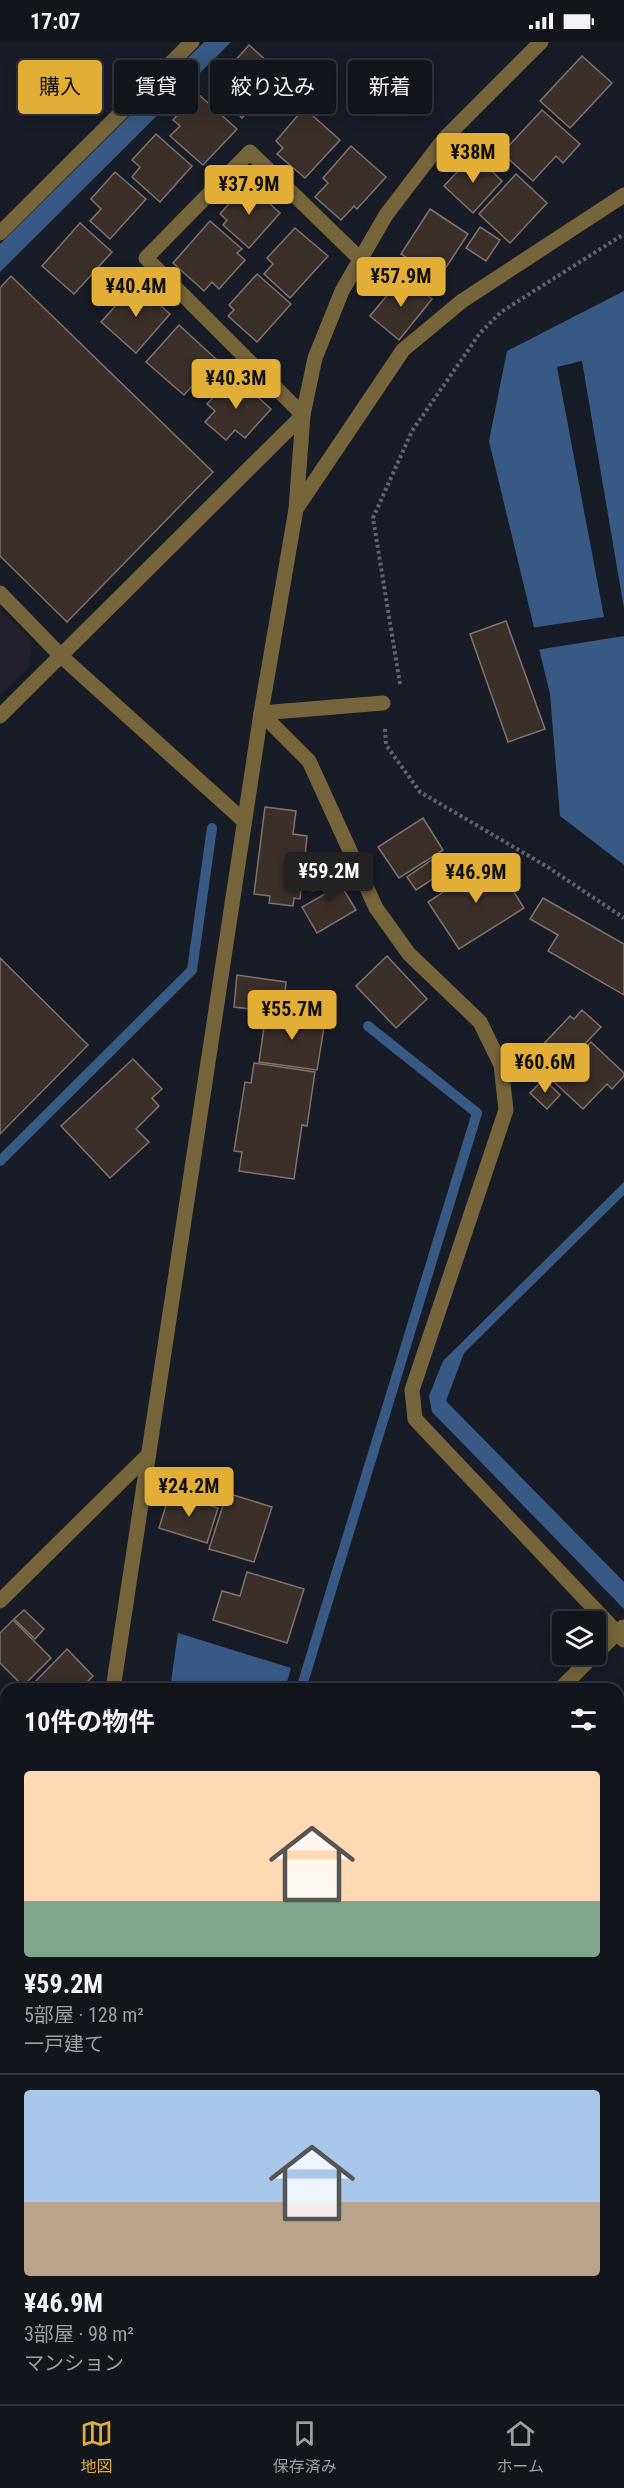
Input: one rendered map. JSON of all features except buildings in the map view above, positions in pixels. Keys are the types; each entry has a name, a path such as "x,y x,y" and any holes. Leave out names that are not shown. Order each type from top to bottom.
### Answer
{"street":[{"path":"0,233 192,42"},
{"path":"114,1683 244,821 296,509 303,415 315,358 342,291 386,215 444,139 541,42"},
{"path":"303,415 146,258 250,152 360,259"},
{"path":"296,509 403,350 462,301 624,195"},
{"path":"0,716 303,415"},
{"path":"0,593 61,656 244,821"},
{"path":"261,713 383,703"},
{"path":"261,713 309,761 376,908 409,954 480,1022 501,1065 506,1110 412,1390 415,1419 622,1633 606,1645"},
{"path":"0,1601 149,1454"},
{"path":"566,1683 584,1665"}],"path":[{"path":"624,234 501,312 480,333 412,431 373,518 400,684 383,703 386,745 420,792 546,866 624,918"}],"shaded area":[{"path":"0,610 32,642 29,667 0,696"}],"water":[{"path":"204,42 231,42 213,60 210,60 210,63 198,75 198,60 186,60"},
{"path":"131,114 159,114 0,272 0,244"},
{"path":"624,291 624,865 560,816 550,694 489,441 507,351"},
{"path":"624,1182 624,1195 464,1353 446,1401 624,1582 624,1609 432,1412 429,1396 443,1361"},
{"path":"178,1633 291,1668 287,1683 171,1683"}],"pier":[{"path":"582,361 624,609 624,636 536,650 531,628 604,617 557,367"}],"waterway":[{"path":"0,1161 192,970 212,828"},
{"path":"303,1683 477,1113 368,1026"}]}
